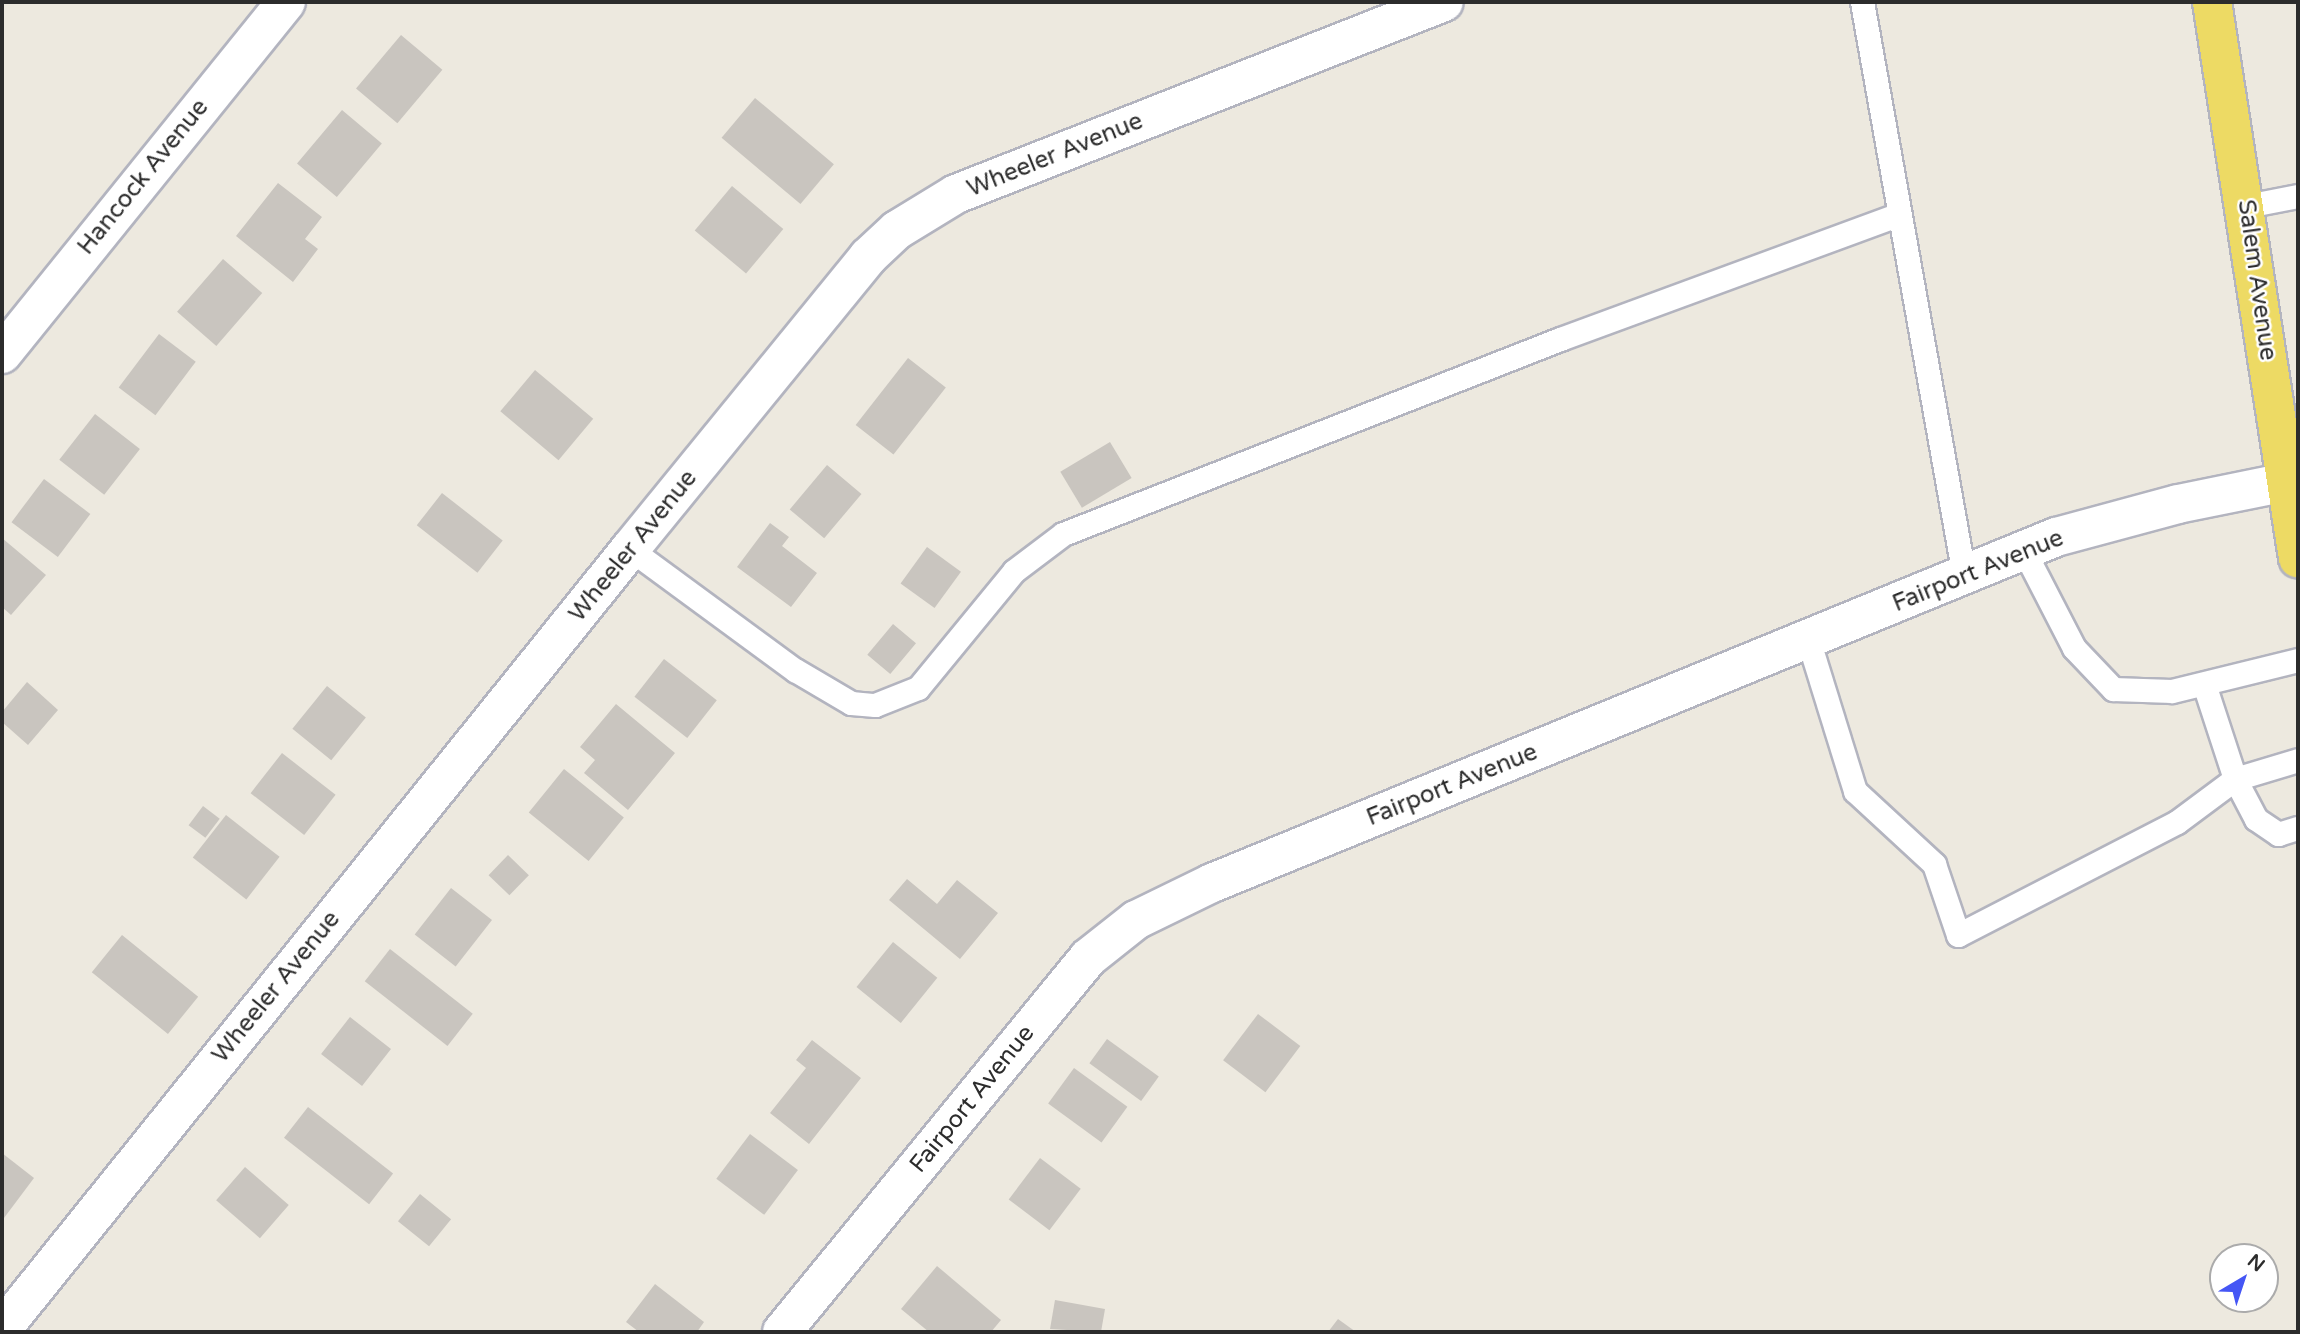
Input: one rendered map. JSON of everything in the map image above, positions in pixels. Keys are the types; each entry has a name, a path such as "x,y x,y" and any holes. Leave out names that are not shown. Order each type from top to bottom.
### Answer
{"main road":[{"name":"Salem Avenue","path":"2212,2 2246,206 2298,558"}],"street":[{"name":"Hancock Avenue","path":"2,354 286,2"},
{"name":"Wheeler Avenue","path":"2,1329 630,549 868,257 897,230 956,194 1444,2"},
{"name":"Fairport Avenue","path":"782,1332 1106,940 1212,883 2024,551 2178,504 2286,482"}],"lane":[{"path":"1862,2 1964,575"},
{"path":"2246,206 2298,196"},
{"path":"630,549 795,670 851,703 875,705 918,688 1014,571 1063,534 1560,339 1899,214"},
{"path":"2024,551 2074,648 2113,689 2172,691 2298,660"},
{"path":"1808,639 1855,791 1934,864 1958,935 2178,822 2235,779 2298,760"},
{"path":"2204,684 2235,779 2256,819 2278,834 2298,828"}],"building":[{"path":"401,35 442,70 397,123 356,89"},
{"path":"755,98 834,164 800,204 722,138"},
{"path":"342,110 382,143 337,197 297,164"},
{"path":"278,183 322,217 305,239 318,249 293,282 236,236"},
{"path":"732,186 783,229 746,273 695,230"},
{"path":"223,259 262,293 216,346 177,312"},
{"path":"159,334 196,362 155,415 119,388"},
{"path":"908,358 946,388 893,455 856,425"},
{"path":"535,370 593,419 559,460 500,411"},
{"path":"95,414 140,449 104,495 59,460"},
{"path":"1110,442 1132,478 1082,508 1060,472"},
{"path":"827,465 861,494 824,538 790,509"},
{"path":"44,479 90,514 58,557 12,522"},
{"path":"442,493 503,540 477,573 417,525"},
{"path":"770,523 789,537 782,546 817,573 791,607 737,567"},
{"path":"2,538 46,575 11,615 2,607"},
{"path":"927,547 961,572 935,608 901,583"},
{"path":"893,624 916,643 890,674 867,655"},
{"path":"664,659 717,700 687,738 634,697"},
{"path":"27,682 58,710 28,745 2,722 2,712"},
{"path":"327,686 366,717 331,760 292,729"},
{"path":"616,704 675,753 628,810 584,773 595,760 580,747"},
{"path":"282,753 336,795 304,835 251,793"},
{"path":"564,769 624,817 589,861 529,813"},
{"path":"203,806 220,819 205,838 189,825"},
{"path":"226,815 280,857 246,899 193,858"},
{"path":"508,855 529,875 509,895 489,875"},
{"path":"907,879 937,904 957,880 998,913 960,959 889,900"},
{"path":"451,888 492,920 456,967 415,934"},
{"path":"122,935 198,997 168,1034 92,972"},
{"path":"893,942 937,978 901,1023 856,987"},
{"path":"390,949 473,1014 447,1046 365,981"},
{"path":"1258,1014 1300,1046 1265,1092 1223,1060"},
{"path":"350,1017 391,1049 362,1086 321,1054"},
{"path":"1107,1039 1159,1077 1141,1101 1089,1063"},
{"path":"812,1040 861,1078 809,1144 770,1113 806,1068 796,1060"},
{"path":"1074,1068 1127,1107 1102,1142 1048,1104"},
{"path":"308,1107 393,1173 369,1204 284,1138"},
{"path":"750,1134 798,1170 764,1215 716,1179"},
{"path":"2,1153 34,1178 4,1218 2,1217"},
{"path":"1040,1158 1081,1189 1049,1230 1009,1200"},
{"path":"245,1167 289,1205 260,1238 216,1200"},
{"path":"420,1194 451,1219 429,1246 398,1221"},
{"path":"937,1266 1001,1320 991,1332 929,1332 901,1309"},
{"path":"655,1284 704,1322 697,1332 639,1332 626,1322"},
{"path":"1055,1300 1105,1309 1101,1332 1050,1329"},
{"path":"1338,1319 1356,1332 1328,1332"}]}
